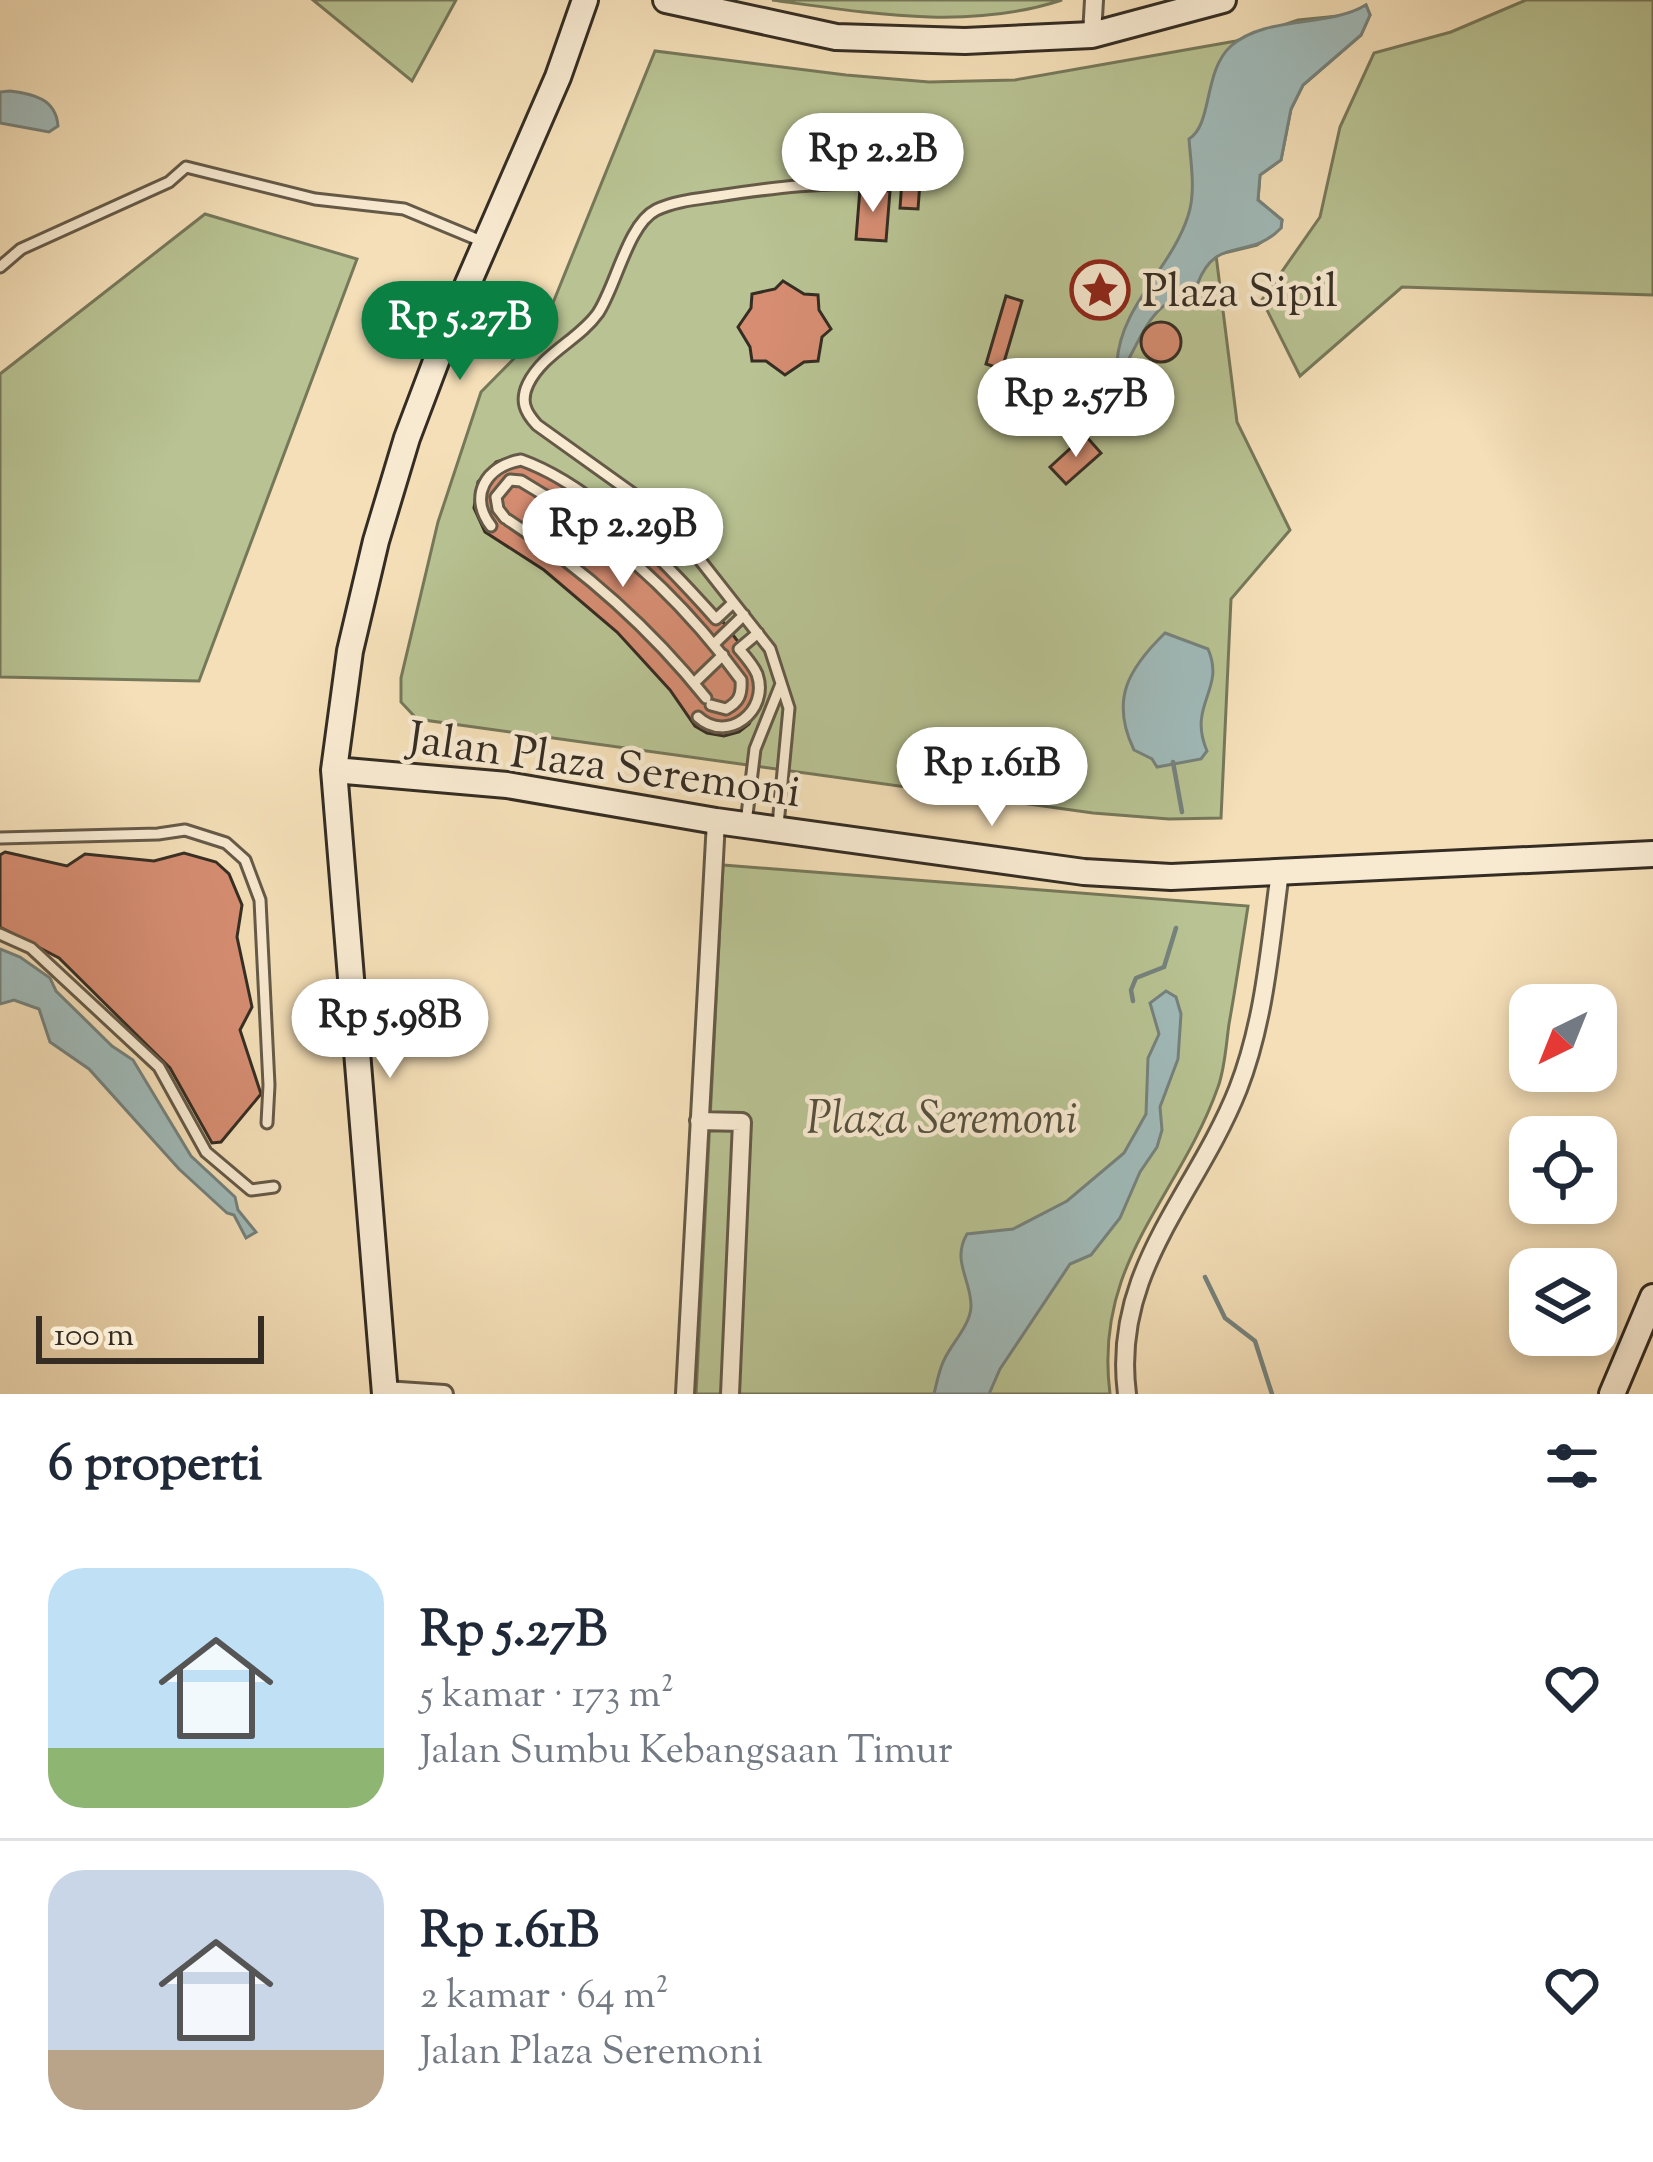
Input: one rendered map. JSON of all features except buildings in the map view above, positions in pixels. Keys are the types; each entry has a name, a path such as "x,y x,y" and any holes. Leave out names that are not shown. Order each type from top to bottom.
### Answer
{"street":[{"path":"444,1394 385,1392 334,770 350,652 407,438 558,77 585,0"},
{"path":"665,0 836,37 965,41 1092,35 1223,0"},
{"path":"1092,35 1094,0"},
{"name":"Jalan Plaza Seremoni","path":"334,770 506,785 745,826 1084,872 1171,878 1653,854"},
{"path":"685,1394 716,821"},
{"path":"1127,1394 1127,1323 1137,1281 1155,1240 1211,1148 1258,1028 1280,872"},
{"path":"699,1121 742,1122 730,1394"},
{"path":"1612,1394 1653,1297"}],"lane":[{"path":"0,267 21,249 169,182 186,167 315,199 404,209 486,243"},
{"path":"777,830 789,708 770,649 667,518 537,425 526,413 527,385 598,313 643,219 656,210 804,182 882,183"},
{"path":"490,526 481,508 483,485 499,467 521,460 613,519 679,578 716,619 733,603"},
{"path":"510,481 520,481 550,498 644,570 714,644 741,680 736,703 726,709 708,702 619,602 570,560 507,519 496,497 510,481"},
{"path":"530,534 550,498"},
{"path":"714,644 744,615"},
{"path":"698,718 709,727 731,728 753,711 758,699 757,674 739,649 758,633"},
{"path":"694,683 723,656"},
{"path":"745,826 755,749 781,684"},
{"path":"760,735 786,739"},
{"path":"0,838 185,830 226,843 245,860 260,900 268,1123"},
{"path":"0,934 32,948 159,1067 206,1152 251,1190 274,1186"}],"green space":[{"path":"313,0 456,0 412,81"},
{"path":"772,0 1062,0 991,15 954,17 881,14"},
{"path":"1526,0 1653,0 1653,295 1402,287 1300,376 1262,300 1320,217 1340,127 1374,53 1451,32"},
{"path":"1366,5 1370,15 1361,35 1303,85 1291,109 1281,160 1260,175 1258,200 1282,220 1281,228 1257,245 1216,255 1237,422 1290,530 1231,599 1221,818 1093,813 417,719 401,702 401,678 438,522 481,392 542,330 655,51 929,82 1015,80 1236,41 1298,20 1349,15"},
{"path":"205,214 357,259 199,681 0,677 0,374"},
{"name":"Plaza Seremoni","path":"723,865 1248,906 1220,1080 1201,1127 1126,1268 1108,1347 1110,1394 696,1394"}],"water":[{"path":"1366,5 1370,15 1361,35 1303,85 1291,109 1281,160 1260,175 1258,200 1282,220 1281,228 1257,244 1214,259 1197,285 1152,317 1126,364 1117,363 1127,323 1188,216 1192,188 1189,139 1202,122 1222,57 1245,36 1261,30 1333,17"},
{"path":"0,92 48,104 58,126 49,132 0,123"},
{"path":"1165,633 1208,649 1213,676 1201,721 1207,751 1201,759 1157,767 1134,750 1124,700 1141,659"},
{"path":"0,949 50,978 56,991 133,1060 191,1156 235,1197 238,1210 256,1232 246,1238 234,1215 179,1169 89,1069 50,1042 39,1009 14,1000 0,1004"},
{"path":"1166,991 1176,997 1181,1014 1178,1059 1160,1107 1162,1130 1157,1147 1120,1218 1091,1255 1070,1264 1000,1369 989,1394 934,1394 943,1362 970,1314 961,1262 967,1234 1013,1229 1067,1201 1124,1153 1146,1114 1148,1058 1159,1034 1150,1003"}],"waterway":[{"path":"1173,762 1182,812"},
{"path":"1133,1001 1136,978 1164,967 1176,928"},
{"path":"1205,1277 1225,1318 1255,1341 1272,1394"}],"place":[{"name":"Plaza Sipil","path":"1100,290"}]}
